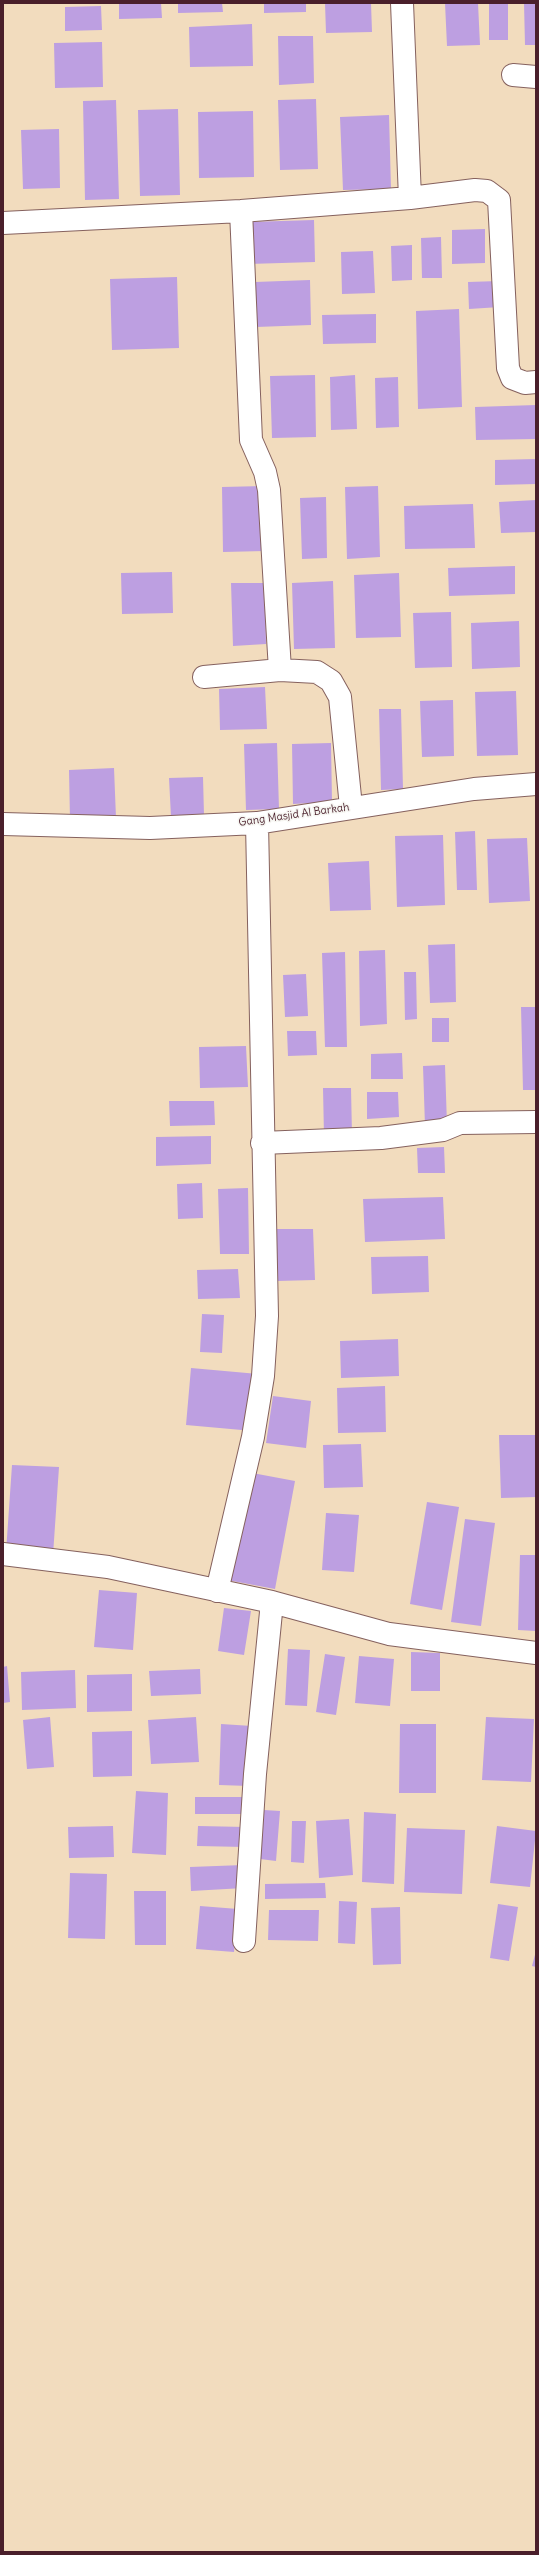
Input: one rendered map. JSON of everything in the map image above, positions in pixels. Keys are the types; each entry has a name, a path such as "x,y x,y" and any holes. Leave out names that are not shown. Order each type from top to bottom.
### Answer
{"street":[{"path":"402,3 410,198"},
{"path":"513,75 536,77"},
{"path":"3,223 241,211 410,198 475,190 487,191 498,200 508,368 512,378 525,383 536,382"},
{"path":"241,211 252,440 269,490 280,670"},
{"path":"204,677 280,670 317,672 331,681 340,697 351,807"},
{"name":"Gang Masjid Al Barkah","path":"3,824 150,828 257,822 474,789 536,784"},
{"path":"217,1592 253,1437 263,1376 267,1316 262,1144 257,822"},
{"path":"262,1144 380,1138 443,1130 460,1123 536,1122"},
{"path":"3,1554 108,1566 217,1592 272,1602 389,1634 536,1653"},
{"path":"244,1941 255,1774 272,1602"}],"building":[{"path":"119,3 161,3 162,18 119,19"},
{"path":"178,3 222,3 223,12 178,13"},
{"path":"264,3 306,3 306,12 264,13"},
{"path":"325,3 371,3 372,32 326,33"},
{"path":"445,3 478,3 480,45 447,46"},
{"path":"489,3 508,3 508,40 489,40"},
{"path":"524,3 536,3 536,45 525,45"},
{"path":"101,6 102,30 65,31 65,7"},
{"path":"252,24 253,66 190,67 189,27"},
{"path":"278,36 313,36 314,83 279,85"},
{"path":"102,42 103,87 55,88 54,43"},
{"path":"316,99 318,169 280,170 278,100"},
{"path":"116,100 119,199 85,200 83,101"},
{"path":"178,109 180,195 140,196 138,110"},
{"path":"253,111 254,177 199,178 198,112"},
{"path":"389,115 391,189 343,190 340,117"},
{"path":"59,129 60,188 23,189 21,130"},
{"path":"314,220 315,262 248,264 248,222"},
{"path":"485,229 485,263 452,264 452,230"},
{"path":"441,237 442,278 422,278 421,238"},
{"path":"412,245 412,280 392,281 391,246"},
{"path":"373,251 375,293 342,294 341,252"},
{"path":"177,277 179,348 112,350 110,279"},
{"path":"310,280 311,325 256,327 255,282"},
{"path":"499,281 500,307 469,309 468,282"},
{"path":"459,309 462,407 418,409 416,311"},
{"path":"376,314 376,343 323,344 322,315"},
{"path":"315,375 316,437 272,438 270,376"},
{"path":"355,375 357,429 331,430 330,377"},
{"path":"398,377 399,427 376,428 375,378"},
{"path":"536,405 536,439 476,440 475,407"},
{"path":"536,459 536,484 495,485 495,460"},
{"path":"264,486 265,551 223,552 222,487"},
{"path":"378,486 380,557 347,559 345,487"},
{"path":"326,497 327,558 302,559 300,498"},
{"path":"536,500 536,532 501,533 499,502"},
{"path":"473,504 475,548 405,549 404,506"},
{"path":"515,566 515,594 449,596 448,568"},
{"path":"172,572 173,613 122,614 121,573"},
{"path":"399,573 401,637 356,638 354,575"},
{"path":"333,581 335,648 294,649 292,583"},
{"path":"231,583 265,583 266,644 233,646"},
{"path":"451,612 452,667 415,668 413,613"},
{"path":"519,621 520,667 472,669 471,623"},
{"path":"265,687 267,729 220,730 219,689"},
{"path":"516,691 518,755 477,756 475,692"},
{"path":"453,700 454,756 422,757 420,701"},
{"path":"379,709 401,709 403,789 381,790"},
{"path":"277,743 279,809 246,810 244,744"},
{"path":"331,743 332,802 293,804 292,744"},
{"path":"114,768 116,818 70,820 69,770"},
{"path":"203,777 204,815 171,817 169,778"},
{"path":"475,831 477,890 457,890 455,832"},
{"path":"443,835 445,905 397,907 395,836"},
{"path":"527,838 530,901 489,903 487,839"},
{"path":"369,861 371,910 330,911 328,863"},
{"path":"455,944 456,1002 430,1003 428,945"},
{"path":"385,950 387,1024 360,1026 359,951"},
{"path":"345,952 347,1047 325,1047 322,953"},
{"path":"404,972 416,972 417,1019 405,1020"},
{"path":"306,974 308,1016 285,1017 283,975"},
{"path":"521,1007 536,1007 536,1090 523,1090"},
{"path":"432,1018 449,1018 449,1042 432,1042"},
{"path":"287,1031 316,1031 317,1055 288,1056"},
{"path":"246,1046 248,1087 200,1088 199,1047"},
{"path":"402,1053 403,1079 371,1079 371,1054"},
{"path":"445,1065 447,1125 425,1126 423,1066"},
{"path":"323,1088 351,1088 352,1135 324,1136"},
{"path":"367,1092 398,1092 399,1117 367,1119"},
{"path":"169,1101 214,1101 215,1125 170,1126"},
{"path":"211,1136 211,1164 156,1166 156,1137"},
{"path":"444,1147 445,1173 418,1173 417,1148"},
{"path":"202,1183 203,1218 178,1219 177,1184"},
{"path":"248,1188 249,1254 220,1254 218,1189"},
{"path":"443,1197 445,1239 365,1242 363,1199"},
{"path":"275,1229 313,1229 315,1280 277,1281"},
{"path":"428,1256 429,1292 372,1294 371,1257"},
{"path":"238,1269 240,1298 198,1299 197,1270"},
{"path":"202,1314 224,1315 222,1353 200,1352"},
{"path":"398,1339 399,1376 341,1378 340,1341"},
{"path":"191,1368 258,1374 253,1431 186,1425"},
{"path":"385,1386 386,1432 338,1433 337,1388"},
{"path":"273,1396 311,1401 306,1448 266,1443"},
{"path":"499,1435 536,1435 536,1497 501,1498"},
{"path":"361,1444 363,1487 324,1488 323,1445"},
{"path":"12,1465 59,1467 53,1555 6,1552"},
{"path":"247,1472 295,1481 275,1589 227,1580"},
{"path":"427,1502 459,1507 442,1610 410,1604"},
{"path":"326,1513 359,1515 354,1572 322,1570"},
{"path":"465,1519 495,1523 481,1626 451,1622"},
{"path":"520,1555 536,1555 536,1631 518,1630"},
{"path":"99,1590 137,1593 133,1650 94,1647"},
{"path":"224,1608 251,1611 244,1655 218,1651"},
{"path":"288,1649 310,1650 307,1706 285,1705"},
{"path":"411,1652 440,1653 440,1691 411,1691"},
{"path":"325,1654 345,1657 336,1715 316,1712"},
{"path":"359,1656 394,1659 390,1706 355,1703"},
{"path":"7,1666 10,1702 3,1703 3,1667"},
{"path":"200,1669 201,1694 151,1696 149,1671"},
{"path":"75,1670 76,1708 22,1710 21,1672"},
{"path":"132,1674 132,1711 87,1712 87,1675"},
{"path":"50,1717 54,1767 27,1769 23,1720"},
{"path":"196,1717 199,1762 151,1764 148,1720"},
{"path":"486,1717 534,1719 531,1782 482,1780"},
{"path":"221,1724 252,1726 249,1786 219,1785"},
{"path":"400,1724 436,1724 436,1793 399,1793"},
{"path":"132,1731 132,1776 93,1777 92,1732"},
{"path":"136,1791 168,1793 166,1855 132,1853"},
{"path":"195,1797 246,1797 246,1814 195,1814"},
{"path":"264,1810 280,1811 276,1861 260,1859"},
{"path":"364,1812 396,1814 394,1884 362,1882"},
{"path":"349,1819 353,1875 319,1878 316,1821"},
{"path":"292,1821 306,1821 304,1863 291,1862"},
{"path":"113,1826 114,1857 69,1858 68,1827"},
{"path":"198,1826 246,1827 245,1847 197,1846"},
{"path":"497,1826 536,1831 530,1887 490,1883"},
{"path":"407,1828 465,1830 462,1894 404,1892"},
{"path":"243,1865 244,1888 191,1891 190,1867"},
{"path":"70,1873 107,1874 105,1939 68,1938"},
{"path":"325,1883 326,1898 265,1899 265,1884"},
{"path":"134,1891 166,1891 166,1945 135,1945"},
{"path":"339,1901 357,1902 355,1944 338,1943"},
{"path":"498,1904 518,1907 509,1961 490,1958"},
{"path":"200,1906 238,1909 234,1952 196,1949"},
{"path":"400,1907 401,1964 373,1965 371,1908"},
{"path":"269,1910 319,1910 318,1941 268,1940"},
{"path":"536,1951 536,1967 532,1966"}]}
